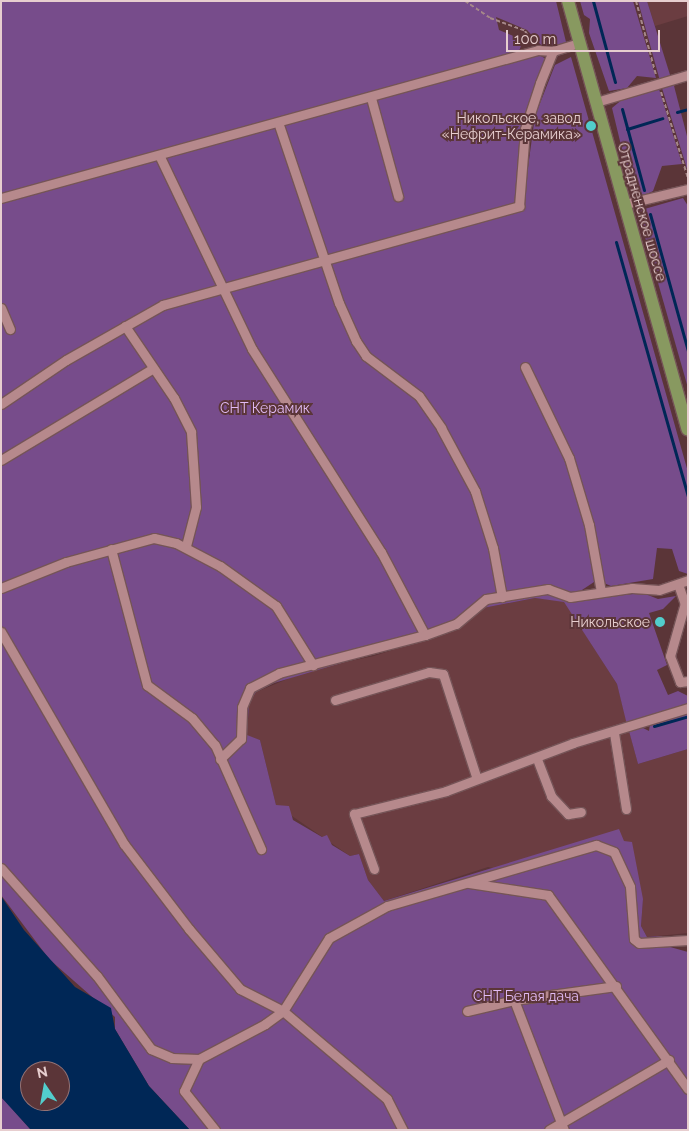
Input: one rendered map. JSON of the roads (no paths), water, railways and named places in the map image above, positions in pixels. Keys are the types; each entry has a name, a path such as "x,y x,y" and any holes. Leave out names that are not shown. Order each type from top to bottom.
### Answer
{"main road":[{"name":"Отрадненское шоссе","path":"568,1 688,430"}],"street":[{"path":"1,198 279,125 538,50 553,51 580,43"},
{"path":"1,404 125,326 163,305 220,288 327,262 519,206 525,129 553,51"},
{"path":"596,102 688,75"},
{"path":"371,98 398,196"},
{"path":"279,125 327,262 339,303 366,356 419,396 475,491 493,548 502,597"},
{"path":"160,157 220,288 279,394 381,552 425,636"},
{"path":"625,204 688,189"},
{"path":"1,308 10,329"},
{"path":"125,326 152,369 174,398 191,432 196,507 186,546"},
{"path":"525,368 569,458 589,525 601,592"},
{"path":"1,460 152,369"},
{"path":"1,588 111,550 154,538 186,546 276,606 313,664"},
{"path":"111,550 146,684 192,718 220,759 262,849"},
{"path":"220,759 241,739 242,707 250,688 279,673 425,636 456,624 486,600 548,589 570,597 601,592 659,590 688,580"},
{"path":"678,584 686,607 670,656 680,682 688,681"},
{"path":"1,632 124,844 230,980 283,1011 387,1099 403,1130"},
{"path":"335,700 429,672 443,674 477,779"},
{"path":"374,869 354,814 446,791 688,708"},
{"path":"614,733 626,809"},
{"path":"537,759 551,796 568,814 581,812"},
{"path":"1,868 97,976 151,1049 172,1058 199,1059 283,1011 329,938 387,906 596,845 610,847 630,887 634,939 639,943 688,940"},
{"path":"466,883 548,895 616,986 688,1089"},
{"path":"467,1011 514,1000 616,986"},
{"path":"514,1000 563,1126"},
{"path":"199,1059 184,1091 215,1130"},
{"path":"549,1130 563,1126 669,1060"}],"water":[{"path":"1,896 24,930 75,987 111,1008 115,1029 149,1086 190,1130 31,1130 1,1097"}],"waterway":[{"path":"593,1 615,82"},
{"path":"622,109 644,190"},
{"path":"677,112 688,109"},
{"path":"627,129 662,118"},
{"path":"650,214 688,351"},
{"path":"616,242 688,496"},
{"path":"654,726 688,716"}],"place":[{"name":"Никольское, завод «Нефрит-Керамика»","path":"591,126"},
{"name":"Никольское","path":"660,622"}],"park label":[{"name":"СНТ Керамик","path":"265,408"},
{"name":"СНТ Белая дача","path":"526,996"}]}
